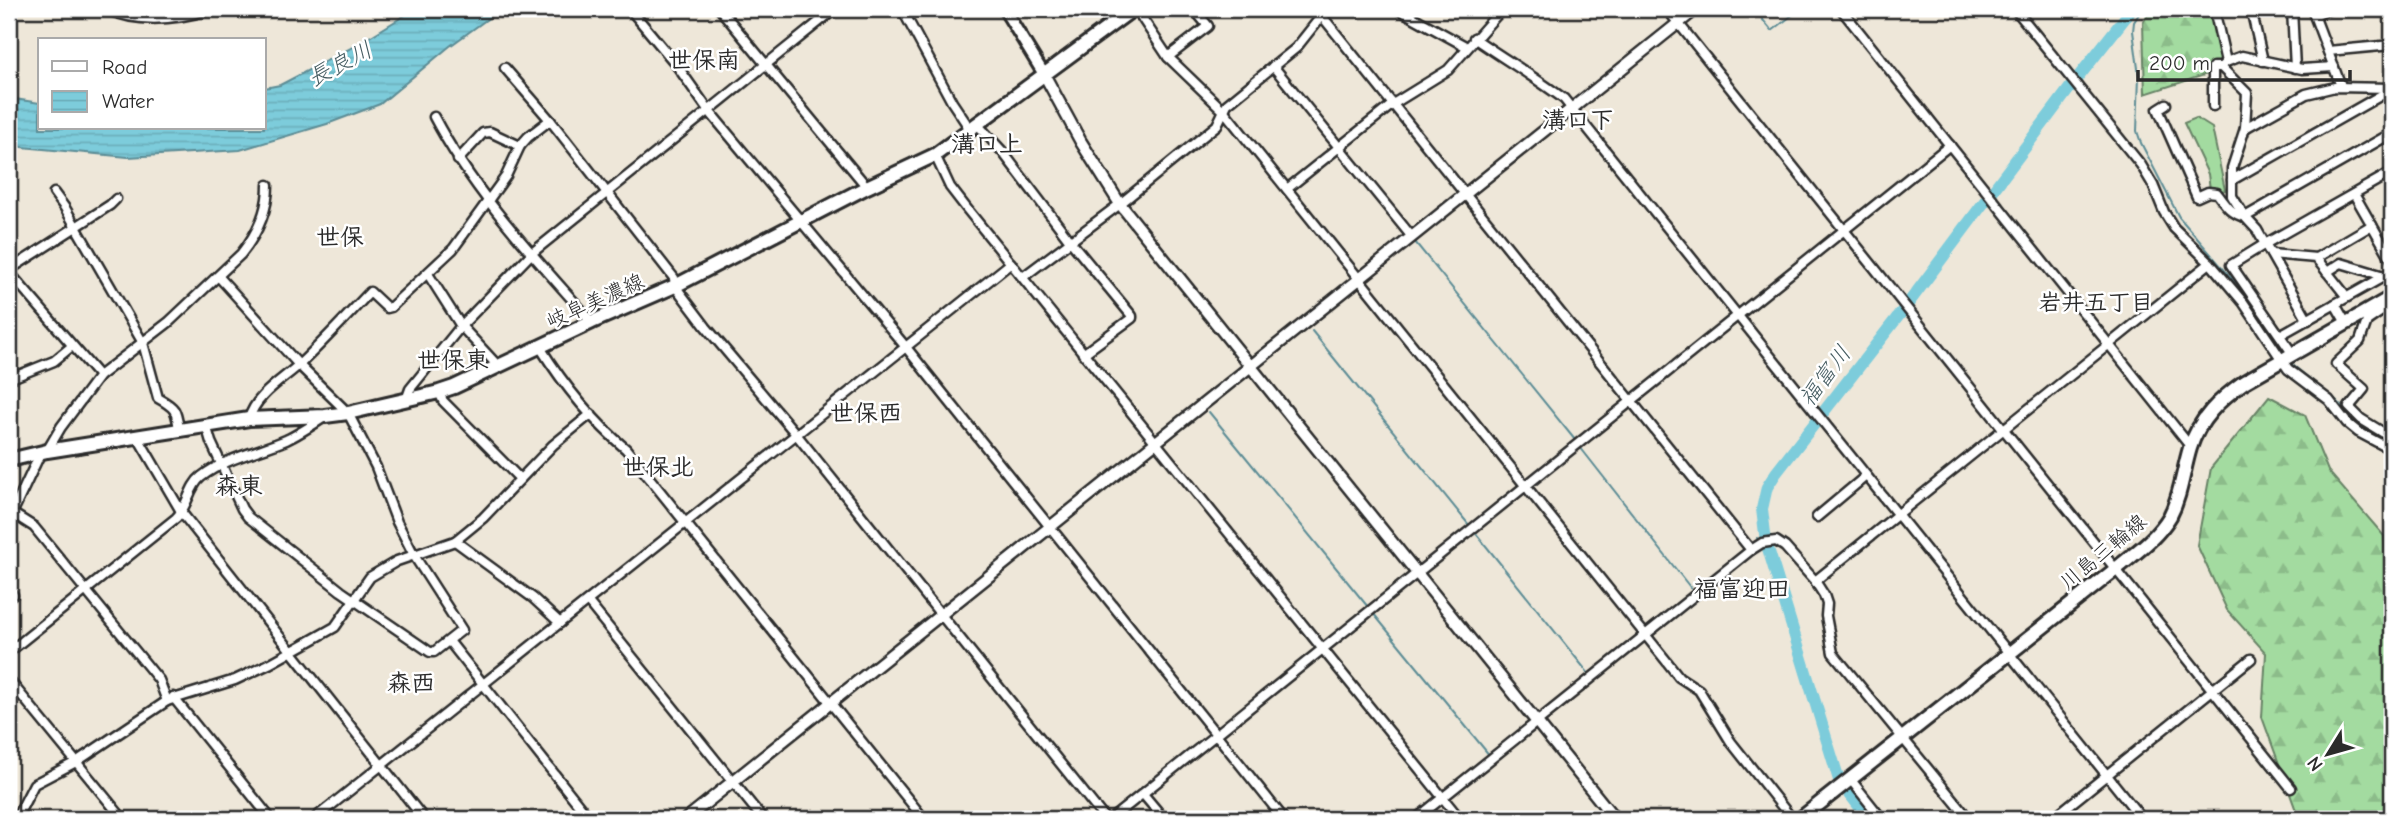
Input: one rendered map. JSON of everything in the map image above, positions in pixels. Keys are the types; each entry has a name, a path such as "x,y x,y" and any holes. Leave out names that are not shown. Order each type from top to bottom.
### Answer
{"main road":[{"path":"1004,9 1045,76"},
{"name":"岐阜美濃線","path":"9,460 44,451 249,419 348,413 439,393 675,286 935,155 1135,9"},
{"name":"川島三輪線","path":"1800,819 2116,569 2160,531 2170,515 2181,485 2190,446 2200,424 2225,396 2392,297"}],"street":[{"path":"106,9 125,17 145,19 178,17 211,9"},
{"path":"630,9 675,63 709,111 905,346 1284,819"},
{"path":"720,9 867,187"},
{"path":"406,400 410,389 461,326 532,253 835,9"},
{"path":"902,9 953,102 974,127 1002,151 1071,242 1132,316 1083,354"},
{"path":"1110,9 1118,20"},
{"path":"1135,9 1168,57 1224,111 1679,677 1706,698 1731,742 1792,819"},
{"path":"1168,57 1208,26 1194,9"},
{"path":"1398,9 1467,47"},
{"path":"1287,189 1393,104 1448,69 1502,9"},
{"path":"1667,9 2291,788"},
{"path":"686,819 1696,9"},
{"path":"1841,9 2190,446"},
{"path":"2015,9 2141,165 2174,228 2210,263 2287,357"},
{"path":"2214,9 2223,64 2247,93 2245,128 2232,168 2232,196 2257,230 2308,320"},
{"path":"2251,9 2263,61"},
{"path":"2292,9 2295,68"},
{"path":"2330,9 2314,15 2342,86"},
{"path":"1023,277 1120,204 1217,125 1227,104 1296,48 1325,13 1465,195 1750,548"},
{"path":"1474,38 1529,73 1572,109 2141,819"},
{"path":"2328,51 2392,45"},
{"path":"2213,106 2213,67 2242,56 2295,68 2334,67"},
{"path":"1273,66 1412,237"},
{"path":"505,68 550,120 674,278 675,286 706,327 942,614 1105,819"},
{"path":"1045,76 1081,142 1120,204 1615,819"},
{"path":"2245,128 2306,94 2342,86 2392,89"},
{"path":"2232,180 2392,89"},
{"path":"2166,104 2158,109 2197,197 2213,193 2237,216 2245,217 2392,133"},
{"path":"434,117 458,160 488,203 592,322"},
{"path":"249,419 251,411 261,398 299,365 370,292 387,309 428,274 453,249 488,203 506,176 520,146 550,120"},
{"path":"458,160 483,133 490,132 520,146"},
{"path":"1111,819 1950,145"},
{"path":"935,155 950,187 1460,819"},
{"path":"2392,186 2389,174 2231,265 2280,335 2288,369 2329,400 2347,423 2358,432 2392,450"},
{"path":"268,185 265,211 250,243 219,276 143,343 99,376 44,451 11,517 34,527 159,680 170,699 271,819"},
{"path":"54,193 143,343 158,398 176,411 179,429"},
{"path":"2354,194 2392,260"},
{"path":"99,376 9,271 116,199"},
{"path":"2271,254 2316,258 2372,225"},
{"path":"2316,258 2347,297"},
{"path":"2327,272 2341,262 2388,274"},
{"path":"314,819 1011,263"},
{"path":"1815,581 2210,263"},
{"path":"428,274 461,326 498,366"},
{"path":"2280,335 2388,274"},
{"path":"206,425 211,442 248,517 355,601 430,652 434,652 462,630 415,557 397,522 376,467 348,413 299,365 219,276"},
{"path":"2335,304 2346,323"},
{"path":"2392,304 2367,321 2360,341 2336,364 2364,389 2349,407 2361,419 2392,438"},
{"path":"9,379 54,361 72,346"},
{"path":"540,347 591,414 626,449 924,819"},
{"path":"439,393 443,401 520,480"},
{"path":"16,819 34,784 76,762 170,699 235,680 335,627 370,578 397,561 455,541 483,518 553,445 591,414"},
{"path":"9,652 182,513 197,480 222,464 288,439 325,416"},
{"path":"137,436 182,513 424,819"},
{"path":"1817,517 1866,476"},
{"path":"455,541 533,598 560,623"},
{"path":"1416,819 1750,548 1768,541 1785,547 1815,581 1827,604 1826,616 1833,653 1969,819"},
{"path":"588,602 763,819"},
{"path":"449,641 590,819"},
{"path":"2052,819 2251,659"},
{"path":"9,680 123,819"},
{"path":"1846,783 1882,819"},
{"path":"1143,794 1164,819"}],"green space":[{"path":"2150,9 2211,9 2223,69 2145,94 2143,23"},
{"path":"2196,118 2212,128 2225,190 2211,197 2208,174 2184,123"},
{"path":"2269,396 2305,415 2328,471 2384,536 2392,605 2392,819 2294,819 2298,816 2262,717 2266,653 2227,610 2197,545 2211,468"}],"water":[{"name":"長良川","path":"415,9 501,9 450,46 380,104 327,124 240,150 128,157 9,144 9,98 38,103 38,130 266,130 266,88 280,85 355,46"}],"waterway":[{"path":"1754,9 1772,31 1800,9"},
{"name":"福富川","path":"1869,819 1839,780 1766,542 1762,509 1767,487 2132,9"},
{"path":"2142,9 2134,22 2133,31 2139,76 2137,131 2141,143 2179,217 2239,287 2282,353"},
{"path":"1415,242 1575,440"},
{"path":"1312,331 1469,525"},
{"path":"2290,363 2333,397 2360,425 2392,444"},
{"path":"1209,412 1368,607"},
{"path":"1580,447 1693,591"},
{"path":"1474,531 1589,674"},
{"path":"1753,545 1757,538"},
{"path":"1373,613 1490,756"}],"district":[{"name":"世保南","path":"704,60"},
{"name":"溝口下","path":"1578,120"},
{"name":"溝口上","path":"987,144"},
{"name":"世保","path":"340,237"},
{"name":"岩井五丁目","path":"2096,302"},
{"name":"世保東","path":"453,360"},
{"name":"世保西","path":"866,413"},
{"name":"世保北","path":"658,467"},
{"name":"森東","path":"239,486"},
{"name":"福富迎田","path":"1742,589"},
{"name":"森西","path":"411,683"}]}
